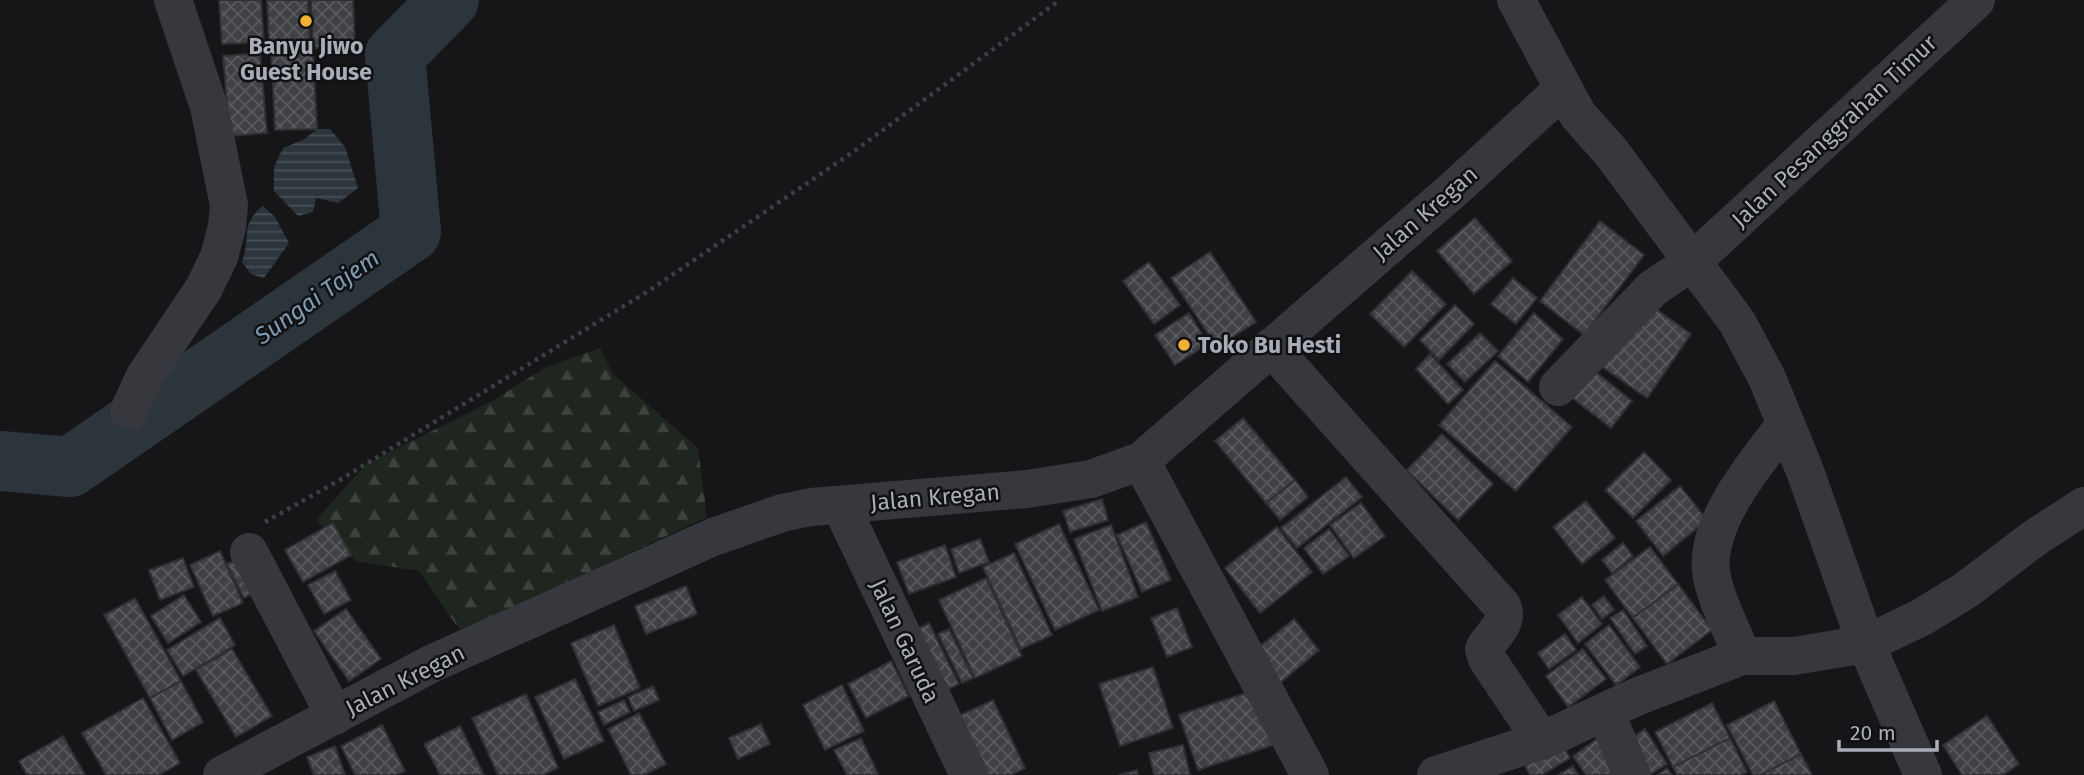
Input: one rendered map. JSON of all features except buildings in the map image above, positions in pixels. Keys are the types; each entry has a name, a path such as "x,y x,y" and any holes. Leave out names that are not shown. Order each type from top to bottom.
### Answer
{"street":[{"path":"129,411 145,376 204,288 219,257 227,227 229,205 209,107 173,0"},
{"path":"1516,0 1578,115 1611,152 1737,322 1767,378 1866,644 1923,775"},
{"name":"Jalan Pesanggrahan Timur","path":"1558,387 1653,288 1692,262 1976,0"},
{"name":"Jalan Kregan","path":"222,775 431,664 713,537 782,513 811,507 1027,489 1091,479 1141,461 1454,189 1563,89"},
{"path":"1271,346 1502,606 1505,613 1503,624 1484,649 1487,659 1542,741"},
{"path":"1742,656 1711,571 1712,543 1738,492 1786,424"},
{"path":"1141,461 1310,775"},
{"name":"Jalan Garuda","path":"841,506 969,775"},
{"path":"1436,775 1542,741 1742,656 1794,656 1866,644 1922,617 1966,590 2036,537 2084,506"},
{"path":"248,552 335,716"},
{"path":"1605,712 1632,775"}],"path":[{"path":"248,552 244,542 245,533 338,481 662,283 842,160 1060,0"}],"green space":[{"path":"600,348 613,374 698,448 707,517 608,563 567,591 471,640 454,622 419,571 356,561 316,520 366,464 494,400 546,367"}],"shaded area":[{"path":"317,129 330,129 345,147 358,188 338,203 316,198 313,212 298,216 274,191 274,167 283,148 305,139"},
{"path":"263,206 275,217 289,243 264,278 251,274 242,262 248,225"}],"waterway":[{"name":"Sungai Tajem","path":"0,461 70,467 411,232 395,55 449,0"}],"place":[{"name":"Banyu Jiwo Guest House","path":"306,21"},
{"name":"Toko Bu Hesti","path":"1184,345"}]}
